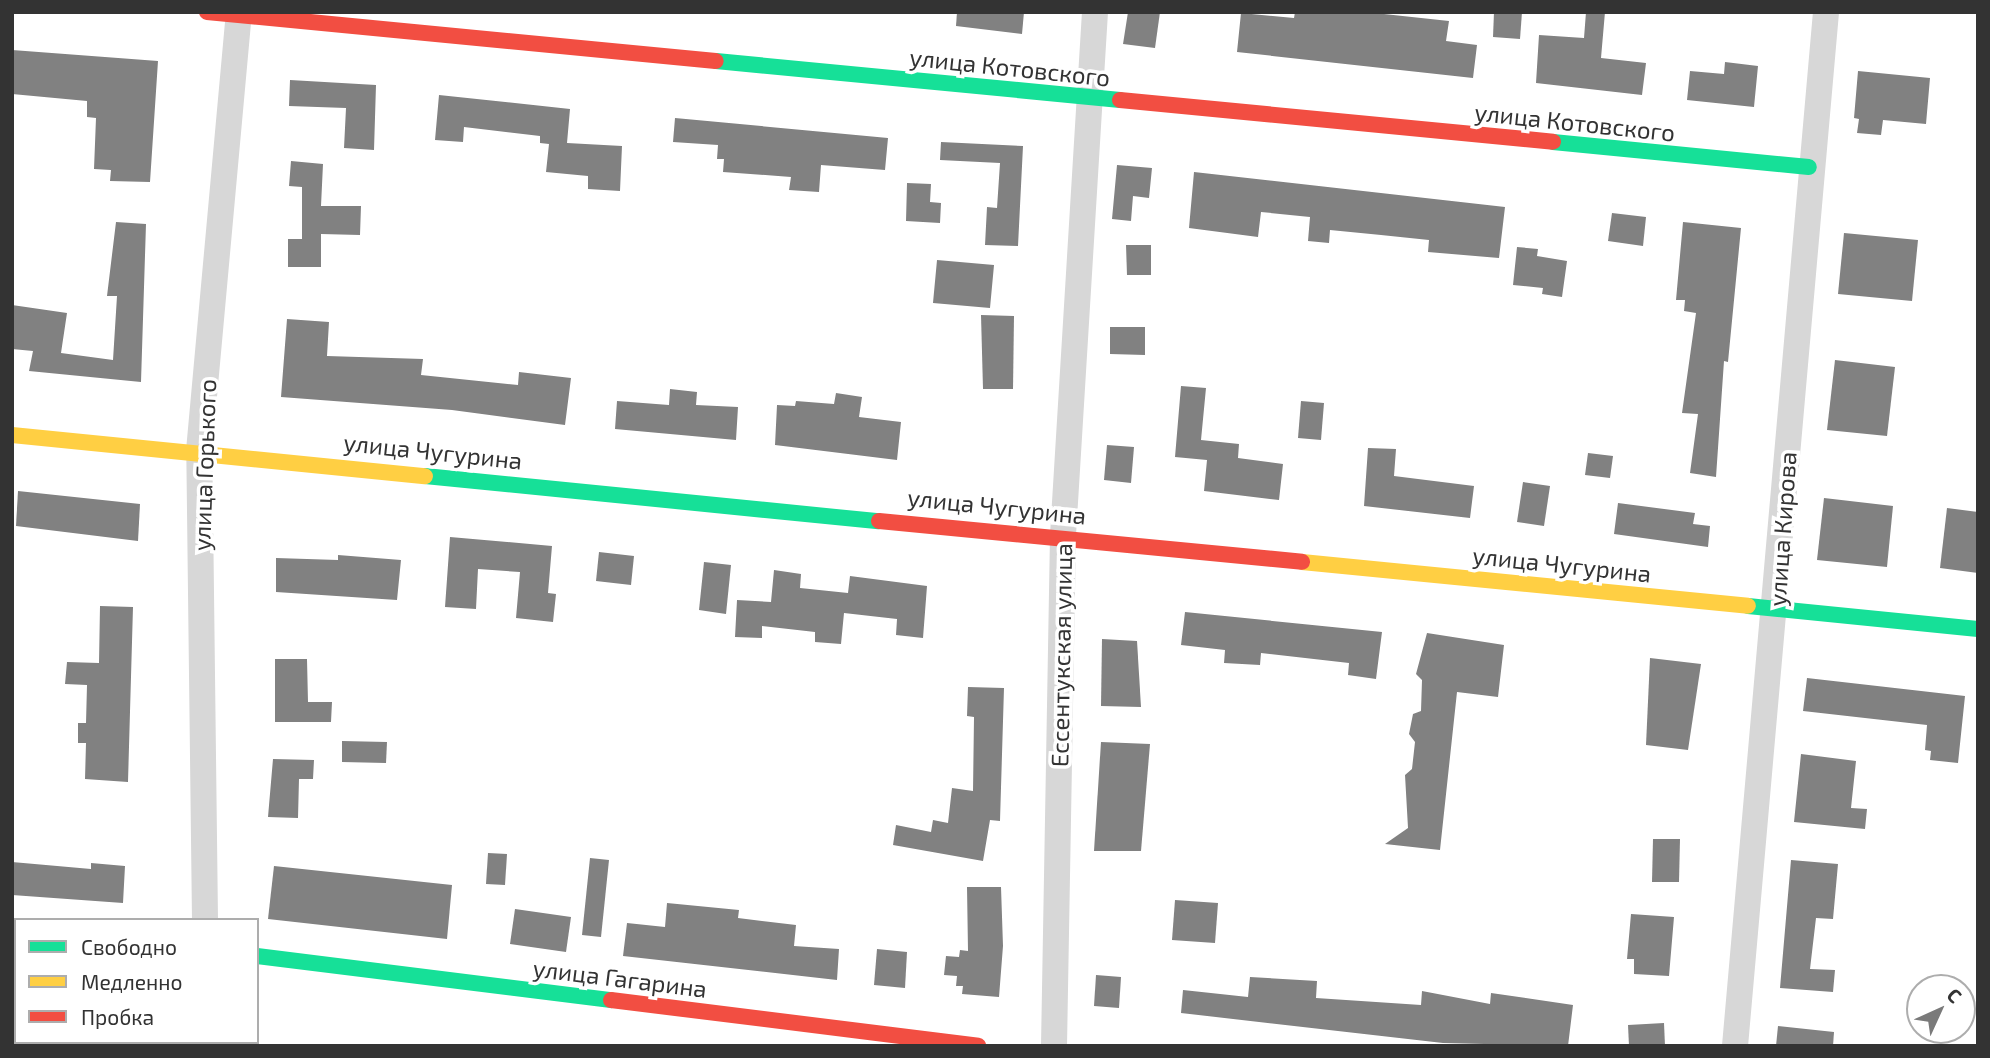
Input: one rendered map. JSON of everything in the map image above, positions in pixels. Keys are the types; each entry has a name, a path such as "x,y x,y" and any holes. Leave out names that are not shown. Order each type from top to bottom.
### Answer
{"street":[{"name":"улица Котовского","path":"207,12 1809,167"},
{"name":"Ессентукская улица","path":"1054,1046 1063,536 1095,12"},
{"name":"улица Кирова","path":"1735,1046 1776,608 1809,167 1826,12"},
{"name":"улица Горького","path":"205,918 199,451 239,14"},
{"name":"улица Чугурина","path":"12,435 1063,536 1978,629"},
{"name":"улица Гагарина","path":"259,956 978,1046"}],"building":[{"path":"957,12 1024,12 1022,34 956,26"},
{"path":"1128,12 1160,12 1155,48 1123,44"},
{"path":"1295,12 1384,14 1449,21 1446,41 1477,45 1473,78 1237,52 1241,13 1294,18"},
{"path":"1494,12 1522,12 1520,39 1493,37"},
{"path":"1586,12 1605,12 1601,58 1646,63 1642,95 1536,83 1539,35 1584,38"},
{"path":"12,50 158,61 150,182 110,181 111,170 94,169 96,118 87,117 87,101 12,94"},
{"path":"1725,62 1758,66 1754,107 1687,100 1690,71 1724,74"},
{"path":"1858,71 1930,78 1926,124 1883,120 1881,135 1857,133 1859,119 1854,118"},
{"path":"290,80 376,85 374,150 344,148 346,108 289,106"},
{"path":"439,95 570,109 567,143 622,146 620,191 588,189 588,176 546,172 549,144 540,143 540,136 464,127 463,142 435,140"},
{"path":"675,118 888,138 885,170 821,165 819,192 789,190 791,177 723,172 724,159 717,159 718,145 673,142"},
{"path":"941,142 1023,146 1018,246 985,245 987,207 997,208 1000,163 940,160"},
{"path":"291,161 323,164 321,206 361,206 360,235 321,234 321,267 288,267 288,239 302,239 302,187 289,186"},
{"path":"1117,165 1152,168 1149,198 1133,196 1131,221 1112,219"},
{"path":"1194,172 1505,207 1499,258 1428,252 1429,240 1330,230 1329,243 1308,241 1310,217 1261,212 1258,237 1189,228"},
{"path":"907,183 931,184 930,202 941,203 940,223 906,221"},
{"path":"1612,213 1646,217 1643,246 1608,241"},
{"path":"116,222 146,224 141,382 29,371 33,351 12,349 12,305 67,313 61,353 113,360 117,296 107,296"},
{"path":"1683,222 1741,228 1728,362 1724,361 1716,477 1690,473 1698,414 1682,413 1696,313 1684,311 1685,300 1676,300"},
{"path":"1844,233 1918,240 1912,301 1838,294"},
{"path":"1126,245 1151,245 1151,275 1127,275"},
{"path":"1517,247 1538,249 1537,256 1567,261 1562,297 1542,294 1543,288 1513,285"},
{"path":"937,260 994,265 990,308 933,303"},
{"path":"981,315 1014,316 1013,389 983,389"},
{"path":"287,319 329,322 327,356 423,359 421,375 518,385 519,372 571,378 565,425 452,410 281,397"},
{"path":"1110,327 1145,327 1145,355 1110,354"},
{"path":"1835,360 1895,367 1887,436 1827,430"},
{"path":"1181,386 1206,388 1201,440 1239,444 1238,458 1283,464 1279,500 1204,491 1207,460 1175,457"},
{"path":"670,389 697,392 696,405 738,407 736,440 615,429 617,401 669,405"},
{"path":"836,393 862,397 859,417 901,422 897,460 775,445 777,405 795,406 796,401 834,404"},
{"path":"1301,401 1324,403 1321,440 1298,438"},
{"path":"1107,445 1134,447 1131,483 1104,480"},
{"path":"1368,448 1396,449 1394,476 1474,486 1470,518 1364,506"},
{"path":"1588,453 1613,456 1610,478 1585,475"},
{"path":"1523,482 1550,486 1544,526 1517,522"},
{"path":"18,491 140,504 138,541 16,526"},
{"path":"1824,498 1893,506 1887,567 1817,560"},
{"path":"1618,503 1695,513 1693,524 1710,526 1708,547 1614,534"},
{"path":"1947,508 1978,512 1978,573 1940,568"},
{"path":"450,537 552,546 548,593 556,594 553,622 516,618 520,572 478,569 476,609 445,607"},
{"path":"599,552 634,556 631,585 596,581"},
{"path":"338,555 401,560 397,600 276,592 276,558 338,560"},
{"path":"704,562 731,565 726,614 699,610"},
{"path":"774,570 801,574 800,588 848,593 850,576 927,586 923,638 896,635 897,619 844,613 841,644 815,642 815,632 762,626 762,638 735,637 737,600 771,602"},
{"path":"100,606 133,607 128,782 85,779 86,743 78,743 78,723 86,723 87,685 65,684 67,662 99,663"},
{"path":"1185,612 1382,632 1376,679 1348,675 1349,663 1261,653 1260,665 1224,663 1225,650 1181,645"},
{"path":"1427,633 1504,645 1498,697 1457,692 1440,850 1385,844 1408,828 1405,775 1412,769 1415,742 1409,734 1413,714 1421,711 1422,680 1416,674"},
{"path":"1102,639 1137,641 1141,707 1101,706"},
{"path":"1650,658 1701,664 1688,750 1646,745"},
{"path":"275,659 307,659 308,702 332,702 331,722 275,722"},
{"path":"1807,678 1965,696 1958,763 1930,760 1931,751 1925,750 1927,725 1803,711"},
{"path":"968,687 1004,688 1000,821 990,820 983,861 893,845 896,825 931,832 933,820 948,823 952,788 973,791 974,717 967,716"},
{"path":"342,741 387,742 386,763 342,762"},
{"path":"1101,742 1150,744 1141,851 1094,851"},
{"path":"1801,754 1856,761 1851,808 1867,809 1865,829 1794,822"},
{"path":"273,759 314,760 313,779 299,779 298,818 268,817"},
{"path":"1653,839 1680,839 1679,882 1652,882"},
{"path":"488,853 507,854 505,885 486,884"},
{"path":"590,858 609,860 601,937 582,935"},
{"path":"1791,860 1838,864 1833,919 1816,918 1810,969 1835,970 1833,992 1780,988"},
{"path":"12,862 91,869 91,863 125,866 123,903 12,895"},
{"path":"274,866 452,885 447,939 268,919"},
{"path":"967,887 1001,887 1003,946 999,997 962,994 963,986 956,986 957,976 944,975 946,956 959,957 960,950 968,951"},
{"path":"1175,900 1218,903 1215,943 1172,940"},
{"path":"667,903 739,910 738,918 796,925 794,946 839,949 837,980 623,956 627,923 665,927"},
{"path":"515,909 571,917 566,952 510,944"},
{"path":"1631,914 1674,917 1669,976 1634,974 1634,959 1627,959"},
{"path":"877,949 907,952 905,988 874,985"},
{"path":"1096,975 1121,977 1119,1008 1094,1006"},
{"path":"1250,977 1317,981 1316,998 1421,1005 1422,991 1490,1004 1491,993 1573,1005 1568,1046 1443,1043 1181,1013 1183,990 1248,997"},
{"path":"1664,1023 1665,1046 1629,1046 1628,1025"},
{"path":"1778,1026 1834,1032 1833,1046 1776,1046"}],"traffic: fast":[{"path":"716,61 1120,100"},
{"path":"1553,142 1809,167"},
{"path":"425,476 879,521"},
{"path":"1748,606 1978,629"},
{"path":"259,956 611,1000"}],"traffic: slow":[{"path":"12,435 425,476"},
{"path":"1302,562 1748,606"}],"traffic: jam":[{"path":"207,12 716,61"},
{"path":"1120,100 1553,142"},
{"path":"879,521 1302,562"},
{"path":"611,1000 978,1046"}]}
